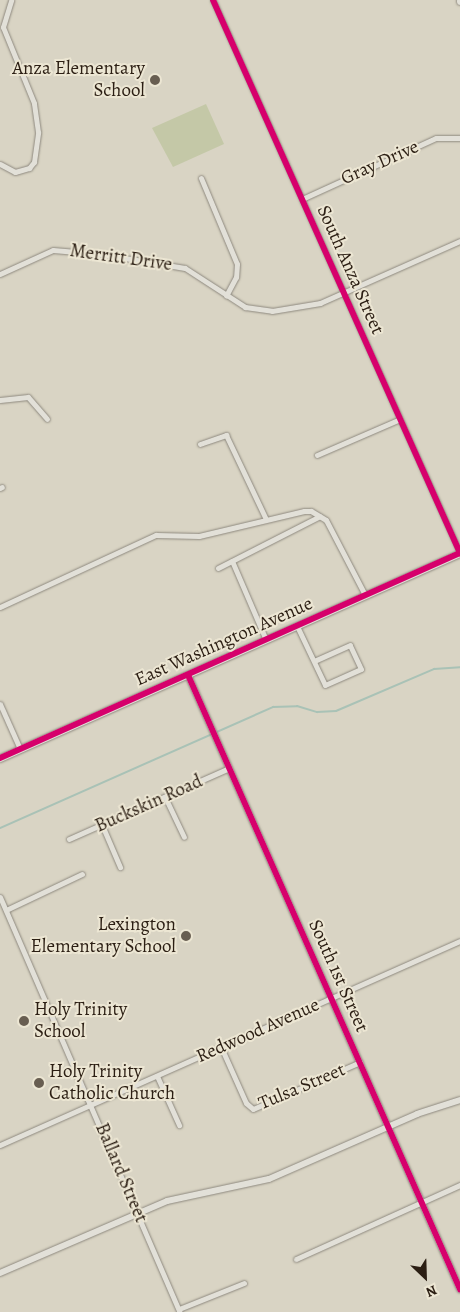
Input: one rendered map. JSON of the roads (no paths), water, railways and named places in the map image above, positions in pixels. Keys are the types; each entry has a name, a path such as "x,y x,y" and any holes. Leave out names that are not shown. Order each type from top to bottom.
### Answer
{"main road":[{"name":"East Washington Avenue","path":"0,758 460,553"}],"street":[{"path":"0,164 15,172 25,170 34,162 38,118 3,27 11,0"},
{"name":"South Anza Street","path":"213,0 460,553"},
{"name":"Gray Drive","path":"302,199 436,138 460,138"},
{"path":"201,178 237,264 236,277 226,296"},
{"name":"Merritt Drive","path":"1,273 40,254 72,250 173,264 194,273 245,307 272,311 320,303 460,241"},
{"path":"0,400 28,397 47,419"},
{"path":"316,455 400,419"},
{"path":"200,444 226,434 265,517"},
{"path":"0,607 156,534 199,536 265,517 311,511 320,516 337,538 365,595"},
{"path":"218,568 320,516"},
{"path":"232,561 266,640"},
{"path":"298,626 314,661 325,685 361,669 350,645 314,661"},
{"name":"South 1st Street","path":"188,675 460,1289"},
{"path":"0,704 20,749"},
{"name":"Buckskin Road","path":"69,839 229,768"},
{"path":"165,797 184,837"},
{"path":"102,825 120,867"},
{"path":"6,910 82,874"},
{"name":"Ballard Street","path":"0,897 180,1311"},
{"name":"Redwood Avenue","path":"0,1145 460,941"},
{"name":"Tulsa Street","path":"221,1047 246,1103 253,1109 259,1109 360,1062"},
{"path":"158,1076 179,1125"},
{"path":"0,1273 138,1212 184,1196 269,1179 389,1126 460,1100"},
{"path":"296,1259 460,1185"},
{"path":"180,1311 244,1283"}],"waterway":[{"path":"0,828 273,707 297,706 317,712 336,711 434,669 460,667"}],"place":[{"name":"Anza Elementary School","path":"155,80"},
{"name":"Lexington Elementary School","path":"186,936"},
{"name":"Holy Trinity School","path":"24,1021"},
{"name":"Holy Trinity Catholic Church","path":"39,1083"}]}
